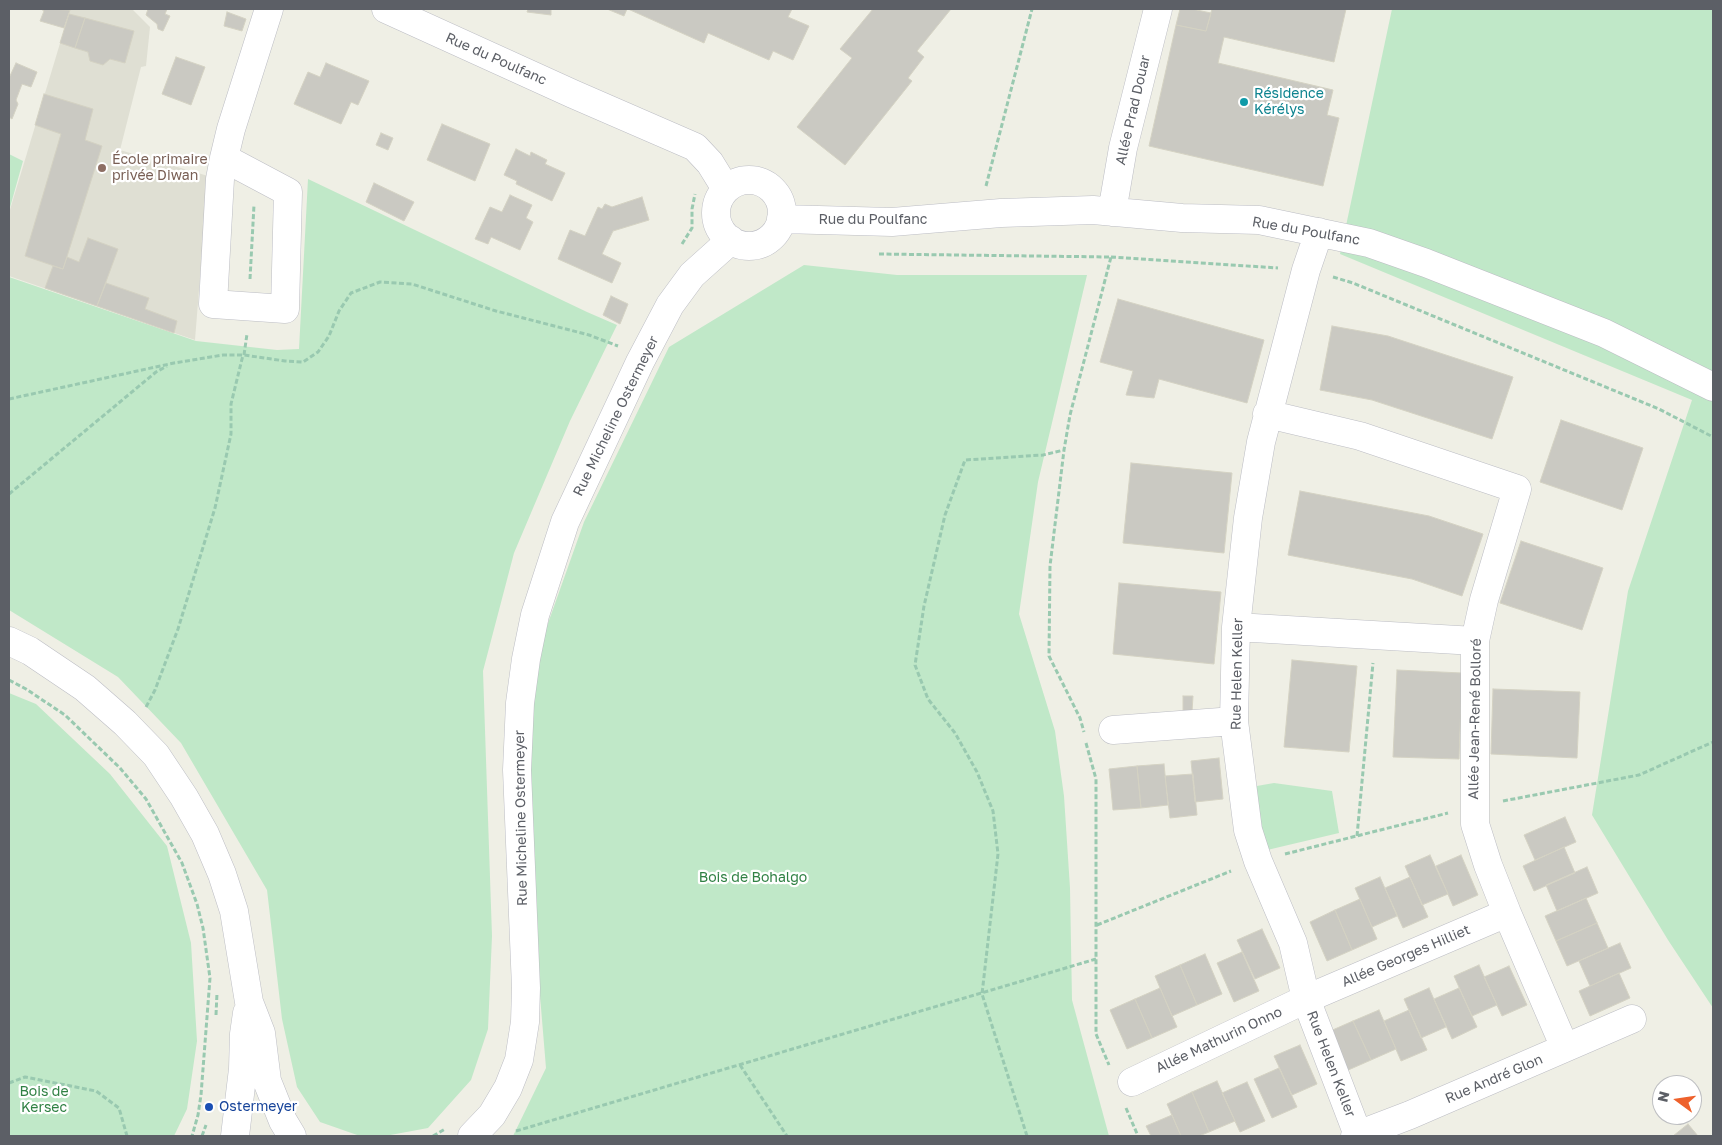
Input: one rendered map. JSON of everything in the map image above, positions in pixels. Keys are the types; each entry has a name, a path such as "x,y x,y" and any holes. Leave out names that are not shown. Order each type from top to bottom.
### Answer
{"street":[{"path":"224,158 288,192 285,309 212,304 220,179 224,158 231,129 269,9"},
{"name":"Rue du Poulfanc","path":"386,9 694,147 710,163 726,189"},
{"name":"Allée Prad Douar","path":"1112,212 1123,148 1158,9"},
{"path":"751,180 768,186 775,193 779,201 781,219 777,229 770,238 761,243 751,245 740,244 724,234 716,216 717,206 720,197 726,189 733,184 751,180"},
{"name":"Rue du Poulfanc","path":"781,219 892,222 1001,213 1084,210 1182,218 1259,220 1369,243 1604,333 1713,387"},
{"name":"Rue Helen Keller","path":"1319,232 1306,270 1261,442 1248,518 1236,627 1234,721 1248,830 1258,861 1293,943 1306,999 1357,1136"},
{"name":"Rue Micheline Ostermeyer","path":"472,1136 492,1115 508,1088 519,1060 525,1022 526,988 517,770 520,703 535,615 565,522 640,362 670,306 692,276 731,240"},
{"name":"Allée Jean-René Bolloré","path":"1268,414 1360,436 1517,489 1484,600 1475,641 1475,824 1506,913 1565,1048"},
{"path":"1236,627 1475,641"},
{"path":"9,641 30,651 86,688 125,722 161,762 184,797 205,834 222,874 234,912 249,1002 260,1033 267,1081 280,1114 292,1136"},
{"path":"1113,730 1234,721"},
{"name":"Allée Georges Hilliet","path":"1306,999 1506,913"},
{"name":"Allée Mathurin Onno","path":"1122,1084 1306,999"},
{"path":"235,1136 243,1069 244,1034 249,1002"},
{"name":"Rue André Glon","path":"1357,1136 1632,1019"}],"path":[{"path":"978,216 1032,9"},
{"path":"250,287 255,197"},
{"path":"879,254 1111,256 1306,270 1353,282 1660,408 1713,437"},
{"path":"1111,256 1070,415 1064,450 1050,566 1049,656 1080,718 1096,779 1096,1034 1122,1084 1138,1136"},
{"path":"9,399 174,363 223,355 244,355 285,362 304,362 318,352 329,336 339,311 351,293 380,282 412,284 496,311 589,335 622,347"},
{"path":"145,710 155,690 178,629 215,508 231,434 231,404 247,344"},
{"path":"9,494 156,372 174,363"},
{"path":"1027,1136 982,994 998,854 993,811 977,772 955,732 928,699 915,665 924,606 945,515 965,460 1043,455 1064,450"},
{"path":"1356,836 1372,668 1379,635"},
{"path":"9,680 65,715 120,768 146,799 182,863 199,912 208,955 210,978 202,1095 192,1136"},
{"path":"1097,925 1258,861 1474,807 1639,775 1713,742"},
{"path":"507,1134 1096,959"},
{"path":"216,1020 217,991"},
{"path":"740,1065 787,1136"},
{"path":"9,1084 25,1077 96,1091 118,1108 127,1136"},
{"path":"202,1136 207,1122"}],"shaded area":[{"name":"École primaire privée Diwan","path":"66,9 132,9 150,27 146,66 141,67 120,150 208,176 195,340 9,276 9,213 70,10"}],"green space":[{"path":"1392,9 1713,9 1713,1008 1668,940 1592,815 1628,591 1692,400 1340,254"},
{"path":"9,154 23,161 9,211"},
{"path":"308,179 617,325 570,421 514,553 483,671 492,936 488,1029 471,1080 428,1128 385,1136 360,1136 320,1122 297,1087 282,1019 267,890 181,743 118,677 9,610 9,277 196,341 277,350 299,349"},
{"name":"Bois de Bohalgo","path":"804,265 897,275 1087,275 1038,482 1019,614 1055,731 1064,796 1070,888 1072,1000 1109,1136 513,1136 546,1068 525,815 536,657 584,522 669,347"},
{"name":"Bois de Kersec","path":"9,693 36,704 110,774 167,846 191,943 197,1041 187,1109 174,1136 9,1136"},
{"path":"1274,783 1332,791 1339,833 1263,851 1251,787"}],"building":[{"path":"41,9 70,10 64,28 40,21 44,11"},
{"path":"148,9 167,9 165,14 170,16 163,31 158,29 157,24 146,15"},
{"path":"528,9 551,9 551,15 527,12"},
{"path":"607,9 627,9 624,16"},
{"path":"628,9 792,9 788,17 809,26 793,60 773,51 769,60 708,33 704,43"},
{"path":"873,9 951,9 917,51 924,57 908,78 912,81 845,165 797,127 852,58 840,49"},
{"path":"1180,9 1192,9 1211,13 1206,31 1176,25"},
{"name":"Résidence Kérélys","path":"1212,9 1346,9 1334,62 1224,37 1218,63 1333,90 1327,115 1339,118 1323,186 1149,146 1176,25 1206,31"},
{"path":"227,12 246,19 242,31 224,26"},
{"path":"69,14 85,18 75,48 60,43"},
{"path":"85,18 134,31 125,63 110,59 103,65 90,61 88,52 75,48"},
{"path":"176,57 205,67 191,105 162,94"},
{"path":"16,63 37,72 31,87 22,84 16,100 18,104 12,119 9,117 9,78"},
{"path":"326,63 369,81 358,105 351,102 341,124 294,104 308,72 320,77"},
{"path":"44,94 93,109 85,140 102,146 63,269 25,256 61,134 35,125"},
{"path":"442,124 490,144 475,181 427,160"},
{"path":"381,133 393,138 388,150 376,145"},
{"path":"516,149 530,156 531,152 547,160 545,164 565,173 552,201 516,184 517,181 504,175"},
{"path":"374,183 414,202 404,221 366,202"},
{"path":"510,195 532,205 526,218 533,222 520,250 491,237 488,244 475,239 490,207 502,212"},
{"path":"642,197 649,220 613,231 602,254 621,263 612,283 558,259 570,230 585,236 598,207 602,209 605,204 612,207"},
{"path":"88,238 118,249 97,306 45,288 53,266 63,269 67,257 79,262"},
{"path":"106,283 149,298 145,309 177,321 174,333 97,306"},
{"path":"611,296 628,304 620,324 603,315"},
{"path":"1118,299 1264,340 1247,403 1159,379 1154,398 1126,395 1133,371 1100,362"},
{"path":"1332,326 1388,336 1513,377 1492,439 1372,400 1320,390"},
{"path":"1561,420 1643,448 1622,510 1540,482"},
{"path":"1131,463 1232,473 1224,553 1123,543"},
{"path":"1300,491 1429,516 1483,534 1462,596 1412,579 1288,555"},
{"path":"1521,541 1603,568 1582,630 1500,603"},
{"path":"1119,583 1221,592 1214,664 1113,654"},
{"path":"1292,660 1357,666 1349,752 1284,747"},
{"path":"1397,670 1462,673 1459,759 1393,757"},
{"path":"1493,689 1580,692 1577,758 1491,754"},
{"path":"1183,696 1193,696 1192,712 1183,711"},
{"path":"1219,758 1223,799 1195,802 1191,761"},
{"path":"1164,764 1168,805 1141,808 1137,766"},
{"path":"1137,766 1141,808 1113,810 1109,769"},
{"path":"1193,774 1197,815 1170,818 1165,776"},
{"path":"1565,817 1576,842 1535,860 1524,835"},
{"path":"1564,847 1575,873 1534,891 1523,866"},
{"path":"1430,855 1448,894 1422,905 1405,866"},
{"path":"1461,855 1478,895 1453,906 1436,866"},
{"path":"1587,867 1598,893 1557,911 1546,885"},
{"path":"1380,877 1397,916 1372,927 1355,888"},
{"path":"1410,877 1428,917 1403,928 1385,888"},
{"path":"1586,898 1597,923 1556,941 1545,916"},
{"path":"1360,899 1377,939 1352,950 1335,910"},
{"path":"1335,910 1352,950 1327,961 1310,922"},
{"path":"1597,923 1608,948 1567,966 1556,941"},
{"path":"1262,929 1280,968 1255,979 1237,940"},
{"path":"1620,943 1631,968 1590,986 1579,961"},
{"path":"1242,952 1259,991 1234,1002 1217,963"},
{"path":"1205,954 1222,994 1197,1005 1180,965"},
{"path":"1180,965 1197,1005 1172,1016 1155,976"},
{"path":"1479,965 1497,1005 1472,1016 1454,976"},
{"path":"1509,966 1527,1005 1502,1016 1484,977"},
{"path":"1619,973 1630,998 1590,1016 1579,991"},
{"path":"1160,988 1177,1027 1152,1038 1135,999"},
{"path":"1429,988 1446,1027 1421,1038 1404,999"},
{"path":"1459,988 1477,1027 1452,1039 1434,999"},
{"path":"1135,999 1152,1038 1127,1049 1110,1010"},
{"path":"1379,1010 1396,1049 1371,1060 1353,1021"},
{"path":"1409,1010 1427,1050 1401,1061 1384,1021"},
{"path":"1353,1021 1371,1060 1346,1071 1328,1032"},
{"path":"1300,1045 1317,1084 1292,1095 1274,1056"},
{"path":"1279,1068 1297,1107 1272,1118 1254,1079"},
{"path":"1217,1081 1235,1121 1209,1132 1192,1092"},
{"path":"1247,1082 1265,1121 1240,1132 1222,1093"},
{"path":"1192,1092 1209,1132 1199,1136 1181,1136 1167,1104"},
{"path":"1172,1115 1181,1136 1151,1136 1146,1126"},
{"path":"1689,1125 1698,1136 1673,1136"}],"place":[{"name":"Résidence Kérélys","path":"1244,102"},
{"name":"École primaire privée Diwan","path":"102,168"},
{"name":"Ostermeyer","path":"209,1107"}]}
